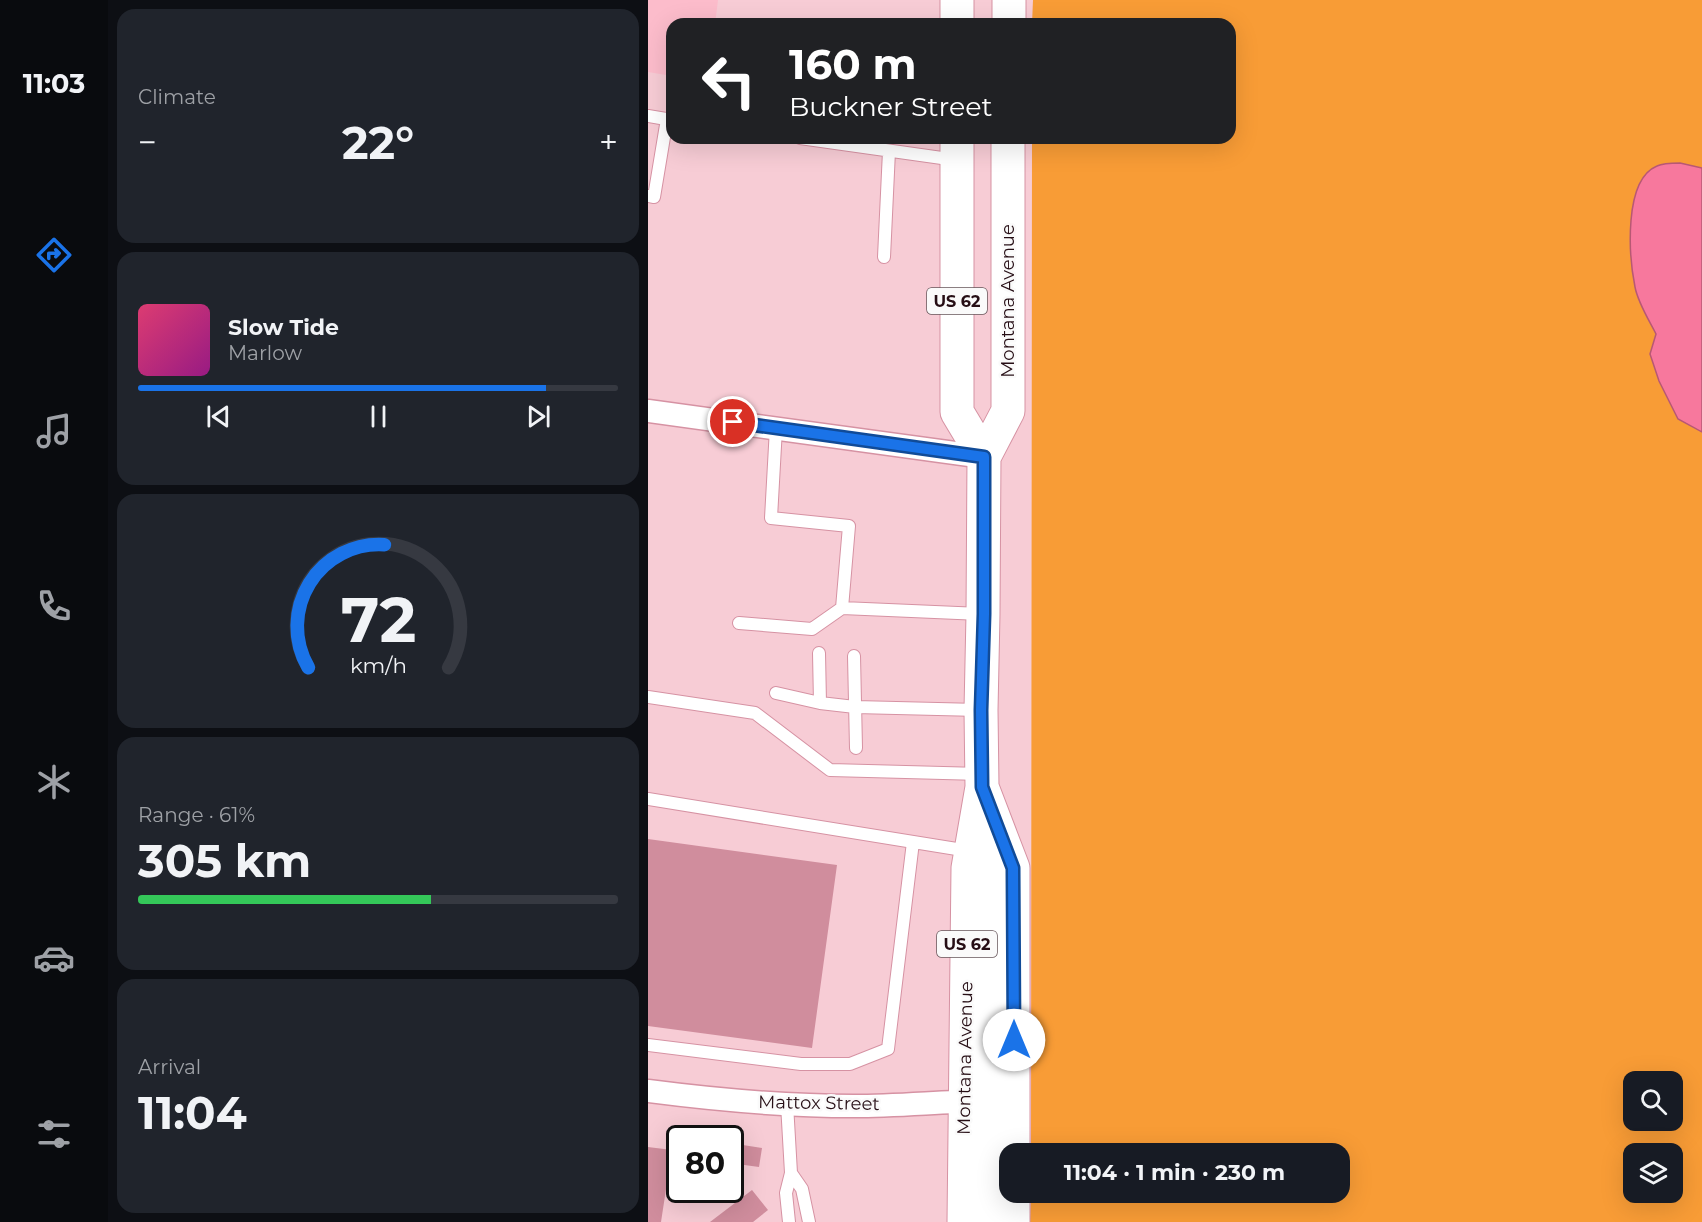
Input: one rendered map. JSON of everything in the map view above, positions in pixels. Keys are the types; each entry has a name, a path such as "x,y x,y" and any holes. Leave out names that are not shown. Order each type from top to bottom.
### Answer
{"highway":[{"path":"957,0 957,18"},
{"path":"1009,0 1009,18"},
{"name":"Montana Avenue","path":"964,1222 977,1101 968,868 985,790 981,710 984,614 984,457 1008,411 1008,144"},
{"name":"US 62","path":"957,149 957,412 984,457"},
{"path":"985,790 977,1101 990,1222"},
{"name":"Montana Avenue","path":"985,790 1013,868 1013,1143"},
{"path":"1013,1203 1013,1222"}],"street":[{"path":"648,411 984,457"},
{"name":"Mattox Street","path":"648,1091 713,1100 787,1104 855,1106 977,1101"}],"lane":[{"path":"648,116 666,118"},
{"path":"648,196 654,197 666,138"},
{"path":"841,144 889,151 957,149"},
{"path":"884,257 889,151"},
{"path":"776,428 771,518 849,526 842,608"},
{"path":"739,623 812,629 842,608 984,614"},
{"path":"819,653 820,703"},
{"path":"854,656 856,748"},
{"path":"776,693 820,703 855,707 981,710"},
{"path":"648,697 755,712 830,770 985,790"},
{"path":"648,799 971,851"},
{"path":"648,1045 801,1064 850,1064 888,1049 913,842"},
{"path":"787,1104 791,1173 786,1193 789,1222"},
{"path":"791,1173 802,1190 809,1222"}],"shaded area":[{"path":"648,0 718,0 716,18 666,18 666,75 648,72"},
{"path":"1033,0 1702,0 1702,1222 1030,1222 1031,1203 1350,1203 1350,1143 1031,1143 1032,144 1236,144 1236,18 1032,18"},
{"path":"1680,163 1702,168 1702,432 1678,419 1659,381 1650,354 1656,334 1636,293 1631,257 1631,221 1638,187 1646,174 1657,166"}],"building":[{"path":"648,839 837,865 812,1048 648,1026"},
{"path":"744,1145 762,1148 759,1167 744,1165"},
{"path":"648,1147 666,1149 666,1189 661,1222 648,1222"},
{"path":"752,1190 768,1210 753,1222 710,1222 735,1203 744,1203 744,1196"}],"route":[{"path":"733,422 984,457 982,787 1013,868 1014,1040"}]}
